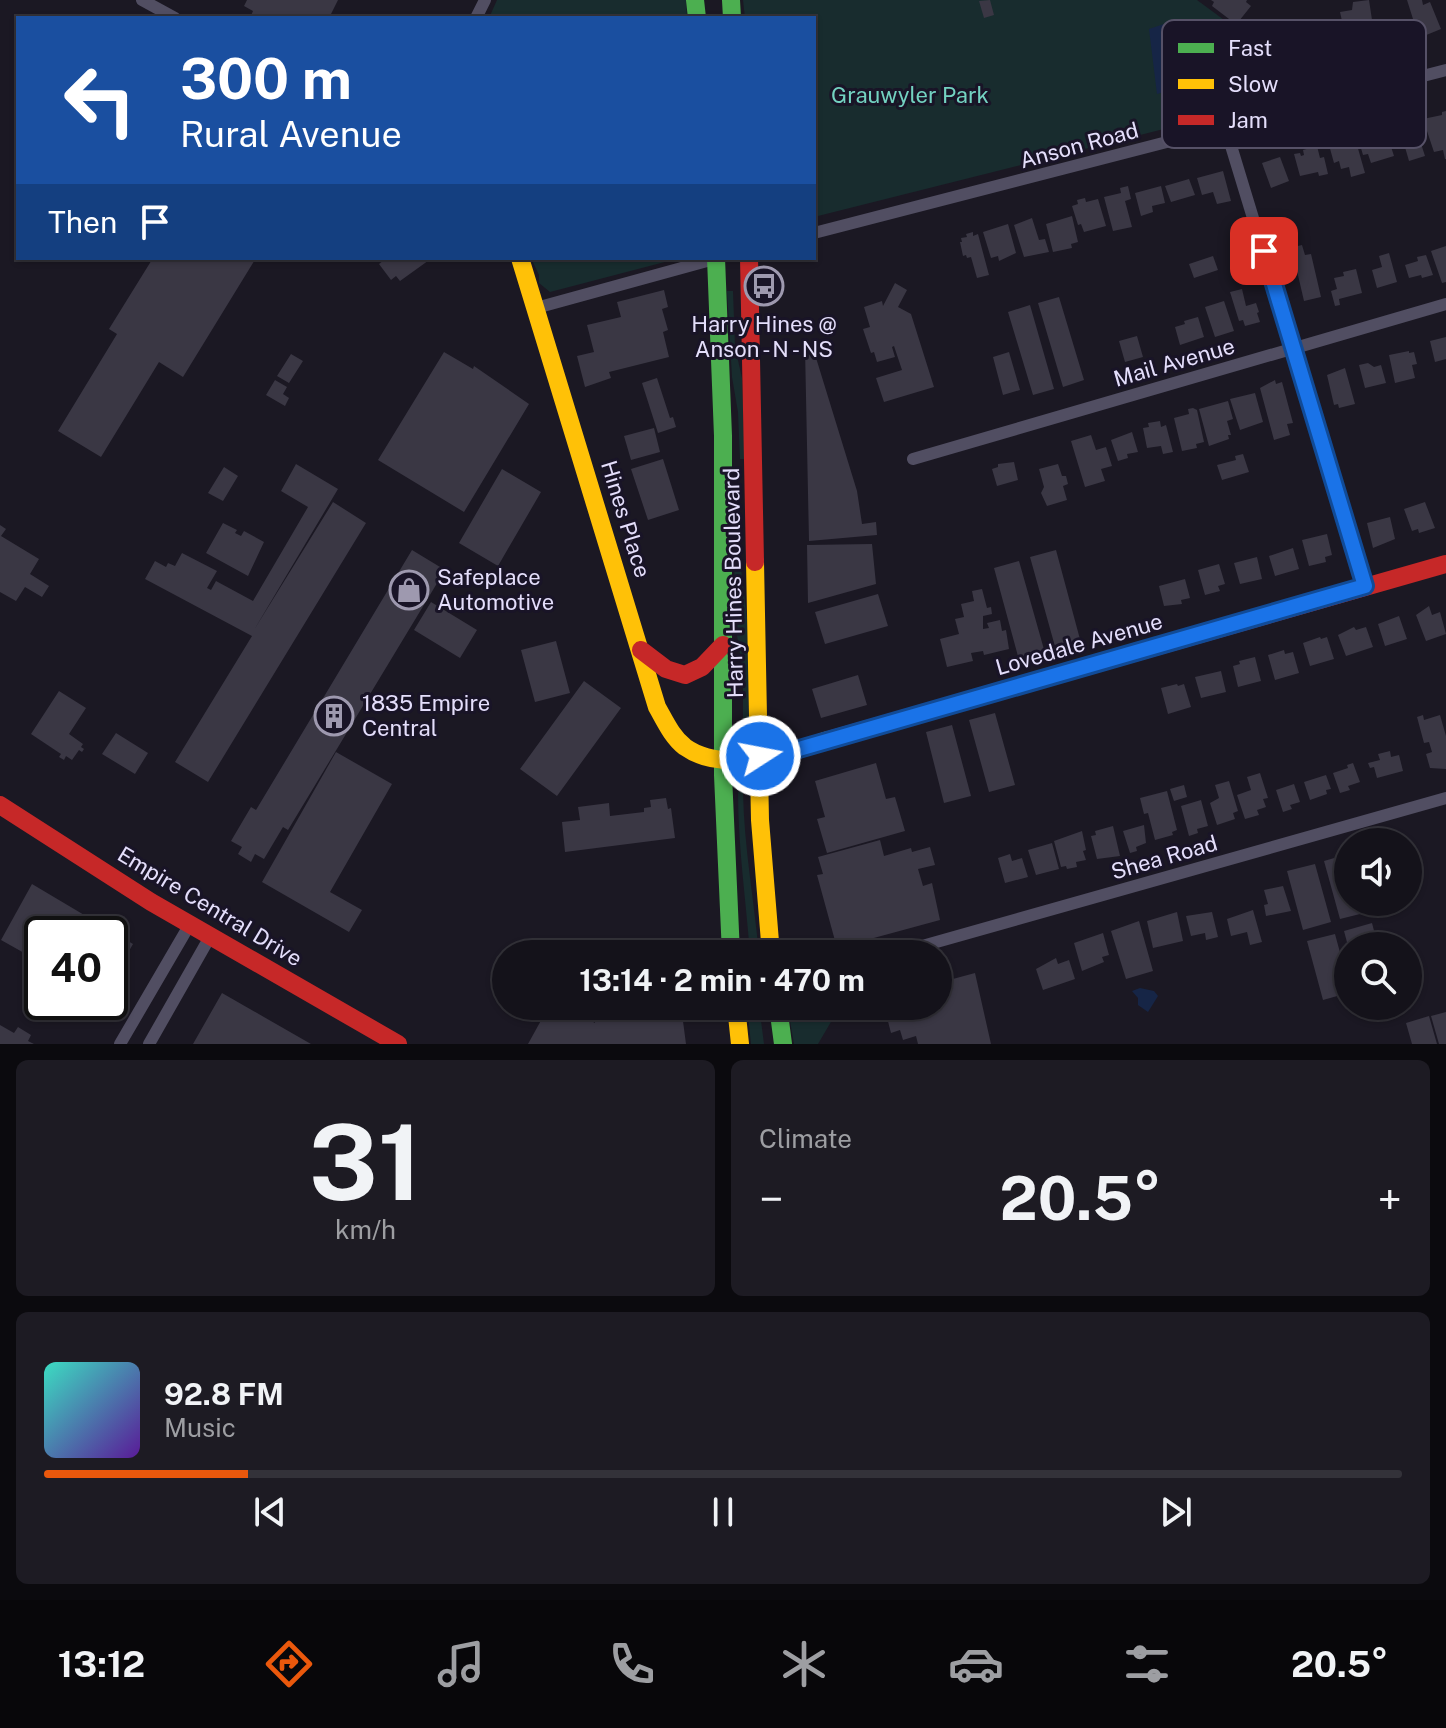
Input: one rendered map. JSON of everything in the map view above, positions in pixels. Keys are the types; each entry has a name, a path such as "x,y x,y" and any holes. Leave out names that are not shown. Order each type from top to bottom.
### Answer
{"street":[{"path":"142,0 171,16"},
{"name":"Anson Road","path":"1426,75 1446,70"},
{"name":"Anson Road","path":"816,232 1162,142"},
{"path":"1232,148 1365,586"},
{"name":"Hines Place","path":"521,260 666,728 694,754 710,761 724,761"},
{"path":"536,308 709,260"},
{"name":"Harry Hines Boulevard","path":"716,260 723,486 724,761 730,940"},
{"name":"Harry Hines Boulevard","path":"749,260 760,820 770,940"},
{"name":"Mail Avenue","path":"913,459 1446,304"},
{"path":"723,486 755,487"},
{"name":"Lovedale Avenue","path":"724,761 799,749 1446,564"},
{"path":"641,650 673,674 690,675 707,665 723,645"},
{"name":"Shea Road","path":"944,940 1446,798"},
{"name":"Empire Central Drive","path":"0,805 190,924 398,1044"},
{"path":"120,1044 190,924"},
{"path":"149,1044 211,935"},
{"path":"737,1020 740,1044"},
{"path":"780,1020 783,1044"}],"green space":[{"path":"497,0 686,0 687,16 490,16"},
{"name":"Grauwyler Park","path":"743,0 1197,0 1224,20 1162,20 1162,129 816,216 816,16 745,16"},
{"path":"532,260 672,260 550,292 539,283"},
{"path":"727,291 733,291 735,347 742,378 745,459 740,459"},
{"path":"733,525 739,525 747,618 749,726 743,726 743,673 736,629"},
{"path":"738,792 743,792 757,940 749,940"},
{"path":"749,1020 761,1020 764,1044 751,1044"},
{"path":"832,1020 818,1044 794,1044 790,1021"}],"water":[{"path":"1162,25 1162,93 1157,94 1149,29"},
{"path":"1140,988 1154,991 1158,996 1148,1012 1138,1005 1138,998 1132,991"}],"building":[{"path":"247,0 338,0 330,16 251,16 253,11 244,6"},
{"path":"990,0 994,15 984,18 979,1"},
{"path":"1211,0 1247,0 1251,6 1240,20 1230,20 1212,6 1214,2"},
{"path":"1369,0 1372,20 1342,20 1340,12 1352,10 1353,2"},
{"path":"1407,0 1422,0 1423,5 1430,2 1441,29 1426,35 1426,20 1413,20"},
{"path":"1446,111 1446,159 1443,150 1434,152 1426,128 1426,118 1442,115"},
{"path":"1318,148 1320,158 1324,157 1328,174 1319,176 1318,172 1300,176 1294,154 1304,155 1303,150"},
{"path":"1330,148 1358,148 1365,173 1351,177 1349,167 1341,169 1339,161 1334,163"},
{"path":"1361,148 1391,148 1394,156 1371,163 1368,154 1363,155"},
{"path":"1405,148 1422,148 1425,156 1409,161"},
{"path":"1280,157 1289,181 1271,188 1262,163"},
{"path":"1223,171 1231,201 1217,204 1213,192 1202,195 1197,178"},
{"path":"1189,179 1195,195 1171,202 1165,186"},
{"path":"1128,186 1131,199 1125,201 1132,227 1113,231 1104,197 1121,193 1120,188"},
{"path":"1161,186 1165,203 1152,206 1153,212 1141,216 1135,193"},
{"path":"1085,198 1086,202 1098,199 1106,226 1084,232 1081,224 1078,225 1072,206 1078,204 1077,200"},
{"path":"1072,216 1078,242 1071,244 1072,248 1053,252 1046,224"},
{"path":"1032,218 1039,240 1045,239 1049,252 1024,257 1014,225"},
{"path":"1008,224 1016,253 999,261 998,256 991,258 983,232"},
{"path":"973,232 973,236 978,234 989,275 977,278 971,257 963,256 960,242 961,238 967,237 966,234"},
{"path":"1302,245 1305,255 1311,254 1321,297 1304,301 1294,258 1287,259 1285,249"},
{"path":"1446,246 1446,282 1442,283 1431,251"},
{"path":"1389,253 1397,282 1377,288 1372,270 1382,267 1379,256"},
{"path":"1426,255 1433,275 1409,278 1405,265"},
{"path":"1213,256 1218,270 1194,278 1189,264"},
{"path":"152,260 255,260 183,377 159,362 101,457 58,431 117,334 109,329"},
{"path":"384,260 429,260 400,281 396,276 391,280 379,264"},
{"path":"1356,269 1362,293 1339,299 1340,305 1335,306 1331,291 1337,289 1334,278"},
{"path":"895,283 907,290 898,307 911,314 934,387 884,402 876,378 902,370 894,346 895,357 877,362 874,352 871,353 863,329 870,327 864,307 882,301 883,306"},
{"path":"1242,289 1246,306 1256,303 1260,322 1245,326 1243,320 1239,321 1230,292"},
{"path":"664,290 668,307 662,309 668,330 663,332 669,357 609,372 611,378 585,387 577,356 594,352 587,325 621,317 617,302"},
{"path":"1059,297 1084,380 1063,387 1038,303"},
{"path":"1224,301 1234,331 1215,337 1205,307"},
{"path":"1030,305 1054,389 1033,395 1008,312"},
{"path":"1198,317 1204,337 1180,345 1175,327"},
{"path":"1137,336 1143,357 1125,362 1119,341"},
{"path":"1446,337 1446,359 1435,362 1430,341"},
{"path":"805,348 813,348 857,491 862,524 876,522 877,535 809,541"},
{"path":"444,352 473,369 474,366 529,404 464,512 378,460"},
{"path":"1009,352 1020,390 1003,395 993,357"},
{"path":"1414,352 1417,364 1412,365 1415,378 1395,383 1389,355"},
{"path":"291,354 303,361 289,383 277,376"},
{"path":"1368,363 1374,367 1381,365 1386,383 1365,388 1359,365"},
{"path":"1345,368 1355,404 1339,408 1338,404 1334,405 1327,375"},
{"path":"657,378 676,427 658,433 642,383"},
{"path":"275,380 287,387 283,394 289,398 285,406 266,395"},
{"path":"1275,380 1276,384 1282,382 1293,423 1287,424 1290,435 1274,440 1260,388"},
{"path":"1255,393 1263,422 1240,430 1230,399"},
{"path":"1228,401 1233,419 1227,421 1231,435 1228,435 1229,439 1209,446 1199,409"},
{"path":"1188,409 1197,410 1204,442 1196,444 1197,448 1182,451 1174,418 1189,414"},
{"path":"1160,421 1161,427 1166,425 1173,452 1163,454 1161,446 1147,448 1143,428 1149,427 1148,423"},
{"path":"654,428 660,452 631,460 624,436"},
{"path":"1132,432 1138,452 1127,454 1128,458 1118,461 1111,440"},
{"path":"1091,435 1096,450 1106,447 1112,466 1101,469 1105,481 1085,487 1071,441"},
{"path":"1243,454 1249,472 1222,480 1217,465 1236,460 1235,456"},
{"path":"663,459 679,510 648,520 631,469"},
{"path":"1014,462 1018,480 997,486 992,469 998,464"},
{"path":"296,464 338,489 254,630 333,502 366,523 208,782 175,762 252,636 145,579 155,561 166,567 168,563 175,566 182,553 217,571 207,588 211,590 216,581 253,601 308,507 281,491"},
{"path":"1058,464 1068,484 1063,486 1067,500 1047,506 1041,493 1044,487 1039,469"},
{"path":"224,467 238,476 223,501 208,493"},
{"path":"502,469 541,492 498,566 459,543"},
{"path":"1425,502 1435,528 1419,533 1418,529 1412,531 1404,509"},
{"path":"1390,517 1395,539 1373,548 1367,523"},
{"path":"223,523 237,530 235,533 241,536 244,531 264,542 248,576 206,553"},
{"path":"0,525 6,529 1,536 39,559 30,574 49,586 42,597 25,587 16,601 0,592"},
{"path":"1327,534 1332,555 1325,557 1326,562 1309,566 1302,540"},
{"path":"872,544 876,584 808,603 807,545"},
{"path":"1293,548 1299,569 1275,576 1269,556"},
{"name":"1835 Empire Central","path":"412,550 445,570 288,830 283,827 264,859 255,854 251,862 238,854 242,847 231,841 251,807 256,810"},
{"path":"1056,550 1081,643 1056,650 1030,557"},
{"path":"1257,557 1262,579 1240,584 1234,563"},
{"path":"1019,561 1045,653 1019,660 994,568"},
{"path":"1219,564 1225,584 1218,586 1220,591 1205,595 1198,570"},
{"path":"1185,579 1190,598 1181,600 1182,604 1164,606 1159,586"},
{"path":"982,589 987,608 991,607 992,614 983,616 983,629 989,628 987,623 1000,620 1002,631 1006,630 1009,649 984,655 983,651 971,653 973,661 947,667 940,639 959,634 955,619 964,617 961,604 974,601 972,591"},
{"path":"878,594 888,626 825,644 815,612"},
{"path":"431,602 477,630 460,658 414,630"},
{"path":"1429,606 1432,615 1440,612 1446,634 1426,641 1416,615"},
{"path":"1399,616 1407,639 1385,646 1378,624"},
{"path":"1354,627 1356,630 1366,627 1373,647 1346,656 1338,635"},
{"path":"1327,637 1334,659 1310,666 1303,643"},
{"path":"556,641 570,693 535,702 521,650"},
{"path":"1284,650 1285,654 1293,652 1299,673 1275,680 1268,655"},
{"path":"1255,657 1261,681 1238,687 1233,666"},
{"path":"1221,671 1226,692 1201,698 1195,677"},
{"path":"858,675 867,705 821,718 812,689"},
{"path":"584,681 621,708 557,796 520,769"},
{"path":"1184,684 1191,707 1168,714 1161,688"},
{"path":"59,691 86,708 69,734 83,744 81,747 84,749 82,752 79,750 72,760 66,756 64,760 59,757 61,754 31,734"},
{"path":"995,713 1015,785 989,792 969,720"},
{"path":"1423,715 1424,720 1440,715 1446,736 1446,769 1430,768 1426,754 1432,752 1429,742 1424,743 1417,717"},
{"path":"952,725 971,796 944,803 926,732"},
{"path":"116,733 148,753 135,774 102,754"},
{"path":"1390,751 1391,757 1399,755 1403,771 1377,778 1374,767 1370,768 1368,763 1380,760 1378,754"},
{"path":"336,752 392,784 330,892 362,910 349,932 262,882"},
{"path":"876,763 886,799 895,797 905,831 827,853 817,819 825,817 815,781"},
{"path":"1353,763 1360,782 1340,793 1333,773"},
{"path":"1260,773 1268,798 1263,799 1266,807 1257,810 1259,815 1245,819 1237,795 1251,790 1247,777"},
{"path":"1326,775 1331,789 1326,790 1327,794 1310,800 1304,782"},
{"path":"1229,781 1238,811 1233,813 1235,819 1217,825 1210,803 1219,798 1215,785"},
{"path":"1294,784 1300,802 1290,805 1292,809 1283,812 1276,790"},
{"path":"1184,785 1187,797 1174,801 1170,789"},
{"path":"1167,791 1177,830 1172,832 1173,835 1155,840 1148,813 1144,814 1140,798"},
{"path":"666,798 668,809 671,808 675,838 565,852 562,822 580,820 578,807 609,803 610,816 644,812 644,808 651,807 650,800"},
{"path":"1201,800 1208,826 1197,829 1198,833 1189,836 1181,806"},
{"path":"1144,825 1146,843 1130,853 1123,831"},
{"path":"1113,826 1120,856 1097,859 1091,836 1096,835 1095,831"},
{"path":"1082,831 1086,860 1076,862 1077,867 1061,867 1054,841"},
{"path":"880,840 884,856 911,848 912,852 930,847 935,865 918,869 923,886 932,883 940,920 866,940 835,940 817,875 823,874 818,857"},
{"path":"1052,843 1059,869 1036,875 1028,850"},
{"path":"1010,854 1012,861 1022,858 1028,877 1005,883 998,858"},
{"path":"1334,858 1334,897 1324,861"},
{"path":"1315,864 1331,922 1303,930 1287,871"},
{"path":"32,884 86,916 24,916 24,953 1,940"},
{"path":"1283,886 1291,911 1266,916 1264,905 1268,904 1264,890"},
{"path":"1253,910 1262,942 1250,945 1247,932 1231,936 1227,919"},
{"path":"1177,912 1183,941 1153,948 1147,921"},
{"path":"1212,912 1218,937 1206,940 1205,933 1191,936 1186,916"},
{"path":"1139,921 1153,971 1126,979 1111,931"},
{"path":"1372,923 1374,932 1344,932"},
{"path":"1103,933 1109,955 1102,957 1104,962 1082,971 1074,943"},
{"path":"1334,934 1334,997 1323,1000 1307,941"},
{"path":"1056,958 1058,964 1069,960 1075,979 1043,990 1036,969"},
{"path":"975,973 991,1044 918,1044 916,1036 903,1040 900,1030 891,1033 888,1020 952,1020 952,979"},
{"path":"222,993 311,1044 193,1044"},
{"path":"1446,1012 1446,1044 1439,1044 1431,1016"},
{"path":"1429,1016 1437,1044 1412,1044 1406,1023"},
{"path":"541,1020 590,1020 595,1023 595,1020 683,1020 686,1044 528,1044"},
{"path":"0,1025 14,1033 18,1027 31,1035 28,1041 34,1044 0,1044"}],"traffic: fast":[{"path":"695,0 697,16"},
{"path":"731,0 732,16"},
{"path":"716,260 723,436 723,775 730,940"},
{"path":"780,1020 783,1044"}],"traffic: slow":[{"path":"521,260 657,707 669,728 685,747 718,759 776,755 829,740"},
{"path":"755,562 760,820 770,940"},
{"path":"737,1020 740,1044"}],"traffic: jam":[{"path":"749,260 755,562"},
{"path":"829,740 1446,564"},
{"path":"641,650 666,669 685,675 702,667 723,645"},
{"path":"0,805 151,902 398,1044"}],"place":[{"name":"Harry Hines @ Anson - N - NS","path":"764,286"},
{"name":"Safeplace Automotive","path":"409,590"},
{"name":"1835 Empire Central","path":"334,716"}],"route":[{"path":"760,756 799,749 1365,586 1264,251"}]}
